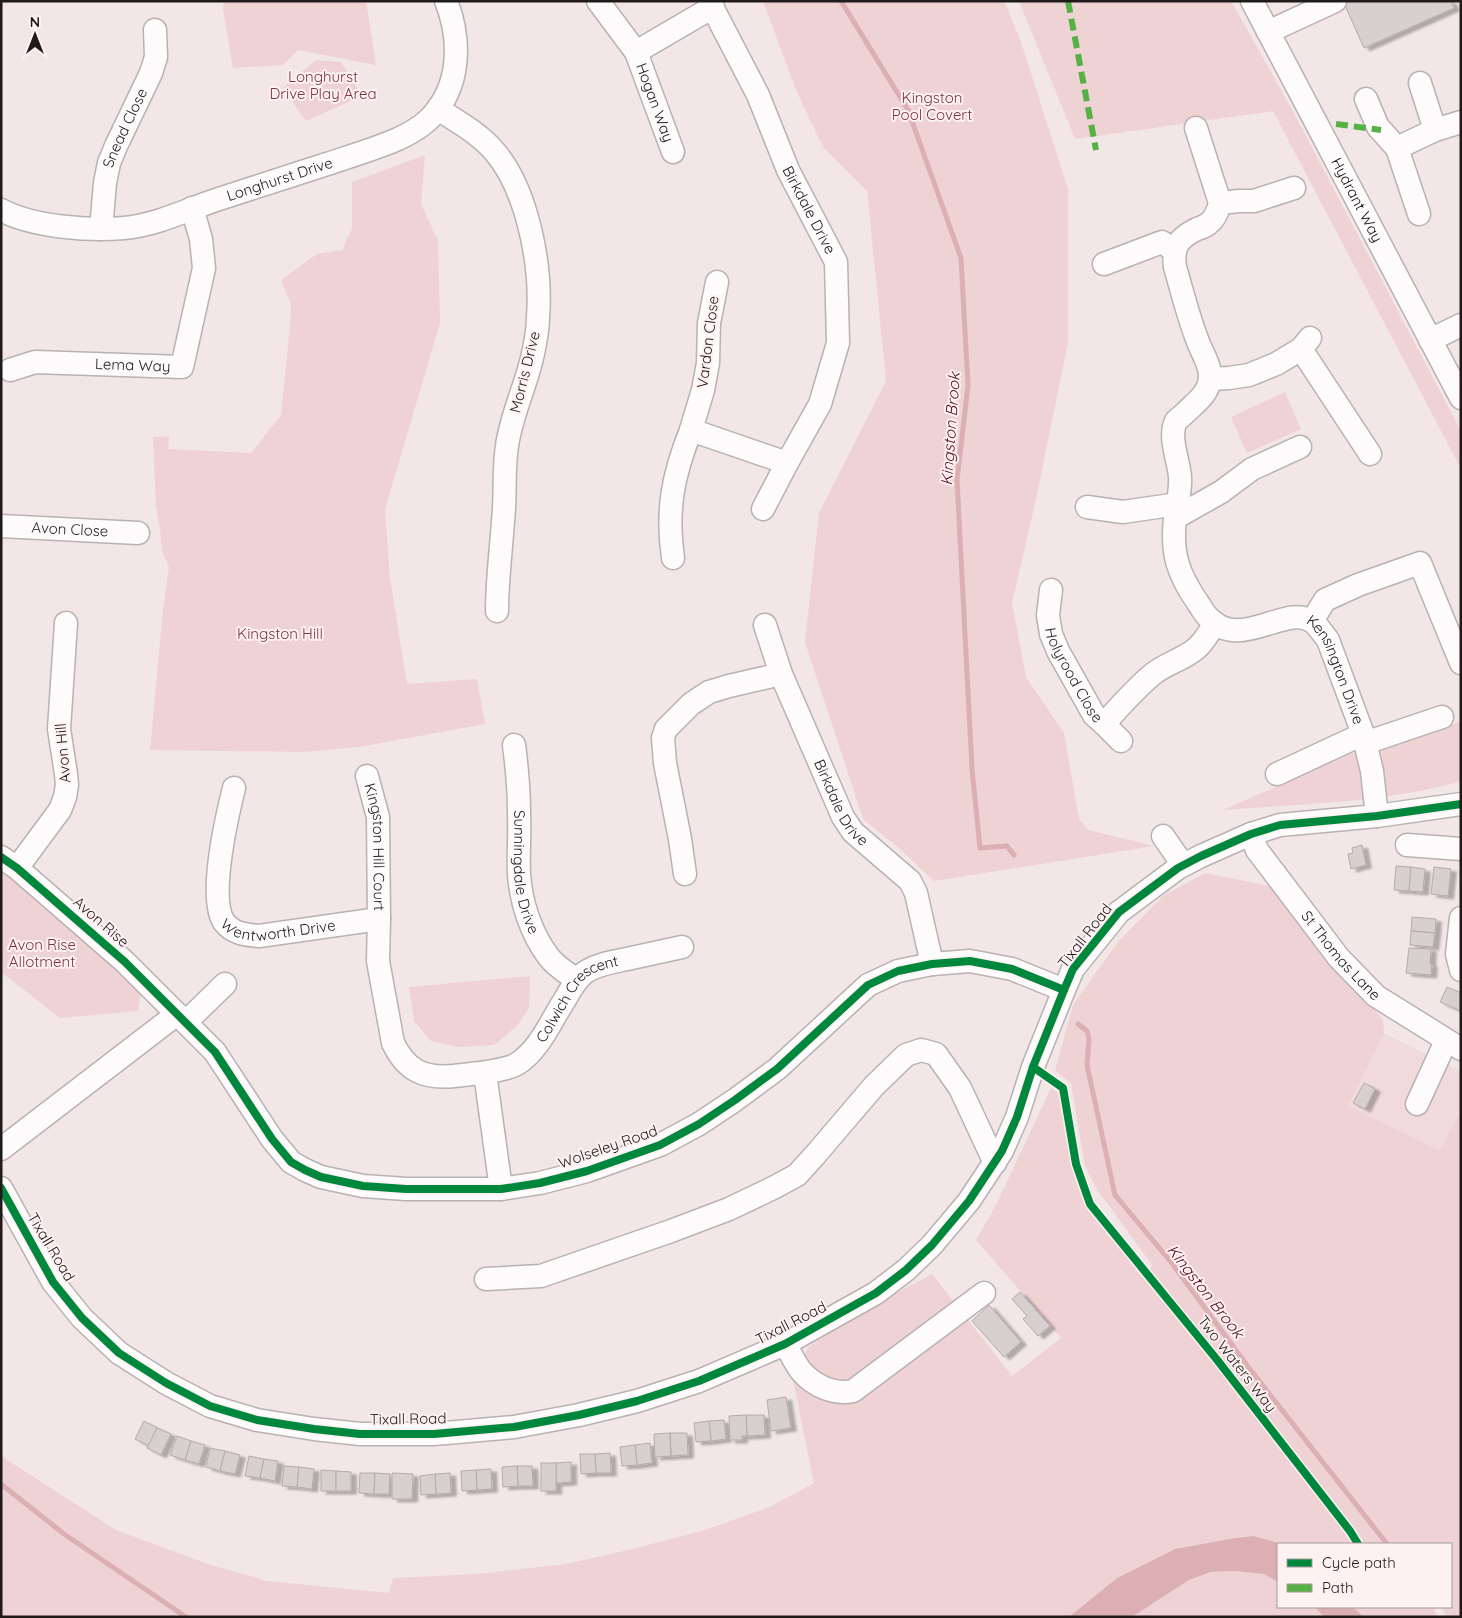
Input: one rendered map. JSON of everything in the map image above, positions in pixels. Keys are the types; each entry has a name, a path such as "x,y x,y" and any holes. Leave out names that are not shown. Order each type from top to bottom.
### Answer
{"street":[{"name":"Longhurst Drive","path":"1,210 30,221 101,229 125,228 148,224 384,145 417,129 438,109 450,86 454,70 457,40 446,1"},
{"name":"Hogan Way","path":"598,1 636,52 673,152"},
{"name":"Hydrant Way","path":"1252,1 1461,398"},
{"path":"1268,32 1335,1"},
{"name":"Hogan Way","path":"636,52 711,4"},
{"name":"Birkdale Drive","path":"711,4 758,95 788,170 836,262 838,343 820,404 763,509"},
{"name":"Snead Close","path":"101,229 105,183 109,163 151,73 156,57 155,30"},
{"path":"1420,83 1436,130"},
{"path":"1366,99 1378,127 1396,148 1419,214"},
{"name":"Morris Drive","path":"438,109 480,137 504,164 520,197 529,224 535,258 538,317 531,360 507,445 497,611"},
{"path":"1396,148 1436,130 1461,122"},
{"path":"1196,128 1229,202"},
{"path":"1215,623 1206,615 1188,588 1176,563 1174,541 1180,476 1174,448 1176,422 1208,390 1210,368 1197,340 1173,256 1177,244 1188,234 1209,224 1229,202 1254,202 1294,188"},
{"name":"Lema Way","path":"10,370 34,362 182,367 204,268 201,239 192,208"},
{"path":"1104,264 1162,242 1174,251"},
{"name":"Vardon Close","path":"673,558 669,535 675,475 703,390 708,363 709,322 717,282"},
{"path":"1430,340 1461,325"},
{"path":"1210,379 1249,375 1276,364 1306,343 1370,454"},
{"path":"691,430 787,463"},
{"path":"1087,507 1123,512 1177,511 1221,492 1252,469 1300,447"},
{"name":"Avon Close","path":"1,526 138,534"},
{"path":"1312,621 1325,600 1358,585 1420,563 1461,663"},
{"name":"Holyrood Close","path":"1051,590 1048,616 1051,634 1058,651 1094,715 1104,724 1153,674 1171,662 1191,653 1204,640 1215,623"},
{"name":"Kensington Drive","path":"1215,623 1229,629 1244,630 1291,618 1302,618 1312,621 1328,640 1364,738 1372,771 1377,816"},
{"name":"Avon Hill","path":"9,863 60,810 65,797 67,785 59,729 66,623"},
{"name":"Birkdale Drive","path":"764,625 781,674 842,817 853,832 904,874 913,886 932,964"},
{"path":"685,874 680,839 664,764 662,738 666,729 690,704 709,692 781,674"},
{"path":"1277,774 1364,738 1442,717"},
{"path":"1104,724 1121,741"},
{"name":"Sunningdale Drive","path":"514,745 519,814 519,875 526,910 536,938 549,957 577,980"},
{"name":"Kingston Hill Court","path":"367,776 378,817 379,919"},
{"name":"Wentworth Drive","path":"234,788 224,829 218,895 220,910 229,928 244,935 260,936 379,919"},
{"name":"Tixall Road","path":"1,1188 53,1282 82,1318 119,1353 166,1383 210,1406 257,1420 314,1429 360,1434 434,1434 514,1427 579,1415 637,1401 699,1381 785,1344 876,1293 906,1270 932,1245 956,1219 995,1163 1017,1117 1033,1067 1073,969 1119,912 1183,865 1251,834 1280,825 1377,816 1461,804"},
{"name":"St Thomas Lane","path":"1251,834 1257,850 1339,958 1376,996 1454,1045"},
{"path":"1163,836 1183,865"},
{"path":"1407,845 1451,848"},
{"name":"Avon Rise","path":"9,863 125,962 181,1018"},
{"path":"1461,918 1457,954 1461,970"},
{"name":"Colwich Crescent","path":"379,919 378,961 393,1042 399,1054 414,1070 427,1075 443,1077 484,1073 515,1065 530,1053 544,1035 577,980 585,972 598,966 682,947"},
{"name":"Wolseley Road","path":"181,1018 214,1052 281,1151 291,1162 305,1170 321,1178 363,1186 406,1189 502,1189 540,1183 587,1171 660,1145 692,1128 735,1100 777,1069 868,985 881,977 898,971 932,964 970,961 1012,969 1064,990"},
{"path":"1,1149 225,984"},
{"path":"1417,1104 1454,1045"},
{"path":"486,1279 541,1276 729,1209 773,1188 797,1174 874,1086 906,1055 920,1050 936,1054 960,1088 995,1163"},
{"path":"484,1073 502,1189"},
{"path":"785,1344 801,1371 814,1382 829,1391 842,1393 853,1391 984,1293"}],"shaded area":[{"path":"1384,1033 1461,1071 1461,1110 1440,1151 1347,1104"},
{"path":"1254,1536 1277,1543 1277,1581 1264,1574 1235,1571 1211,1572 1189,1580 1132,1617 1069,1617 1117,1578 1175,1549"},
{"path":"1316,1608 1354,1608 1364,1617 1324,1617"}],"green space":[{"path":"224,1 366,1 376,65 298,50 283,65 233,68 223,9"},
{"name":"Kingston Pool Covert","path":"763,1 1004,1 1020,39 1068,189 1068,342 1036,499 1012,603 1026,677 1064,733 1079,819 1088,830 1154,846 934,881 900,849 863,819 805,642 819,513 886,381 867,191 823,147 796,90"},
{"path":"1019,1 1231,1 1290,106 1461,431 1461,469 1273,111 1075,139"},
{"name":"Longhurst Drive Play Area","path":"316,60 341,62 362,96 306,121 283,88"},
{"name":"Kingston Hill","path":"425,155 421,204 438,241 440,323 385,509 390,578 407,684 477,679 485,724 359,747 304,752 150,750 163,610 169,567 162,551 156,507 153,437 169,436 168,449 251,453 281,415 291,304 281,280 317,254 342,250 352,228 352,182"},
{"path":"1285,392 1301,429 1247,453 1231,417"},
{"path":"1461,722 1461,781 1402,794 1343,802 1223,810 1358,751"},
{"name":"Avon Rise Allotment","path":"1,868 142,986 138,1011 60,1018 1,972"},
{"path":"1205,873 1274,887 1383,1020 1384,1033 1348,1105 1440,1151 1461,1110 1461,1617 1447,1617 1442,1608 1452,1608 1452,1543 1277,1543 1254,1536 1175,1549 1117,1578 1069,1617 1,1617 1,1456 116,1530 208,1564 267,1581 389,1593 393,1578 478,1574 566,1564 633,1549 708,1529 772,1506 814,1483 792,1375 808,1347 862,1312 932,1274 1012,1376 1061,1338 976,1240 995,1207 1051,1088 1059,1093 1074,1176 1085,1199 1139,1274 1153,1266 1098,1191 1085,1166 1071,1083 1055,1071 1073,1005 1117,943 1163,896"},
{"path":"530,976 529,1008 517,1026 494,1045 459,1047 431,1041 414,1021 409,987"},
{"path":"1235,1571 1264,1574 1277,1581 1277,1608 1316,1608 1324,1617 1132,1617 1189,1580 1211,1572"},
{"path":"1354,1608 1439,1608 1434,1610 1438,1617 1364,1617"}],"building":[{"path":"1343,1 1451,1 1454,8 1364,48"},
{"path":"1362,845 1366,865 1351,869 1348,854 1353,853 1352,848"},
{"path":"1396,866 1411,867 1409,891 1394,890"},
{"path":"1411,867 1425,869 1423,892 1409,891"},
{"path":"1434,867 1451,869 1448,896 1431,894"},
{"path":"1412,917 1436,919 1435,933 1411,931"},
{"path":"1411,931 1435,933 1433,947 1410,945"},
{"path":"1409,948 1431,949 1431,975 1406,973"},
{"path":"1447,987 1461,993 1461,1011 1440,1002"},
{"path":"1364,1083 1375,1089 1365,1109 1353,1103"},
{"path":"1020,1292 1050,1326 1038,1336 1023,1319 1027,1316 1012,1299"},
{"path":"989,1305 1021,1342 1004,1357 972,1321"},
{"path":"786,1397 791,1428 771,1431 767,1400"},
{"path":"746,1415 764,1415 765,1435 747,1436"},
{"path":"746,1415 747,1436 742,1436 742,1440 730,1440 729,1416"},
{"path":"724,1420 726,1439 711,1441 709,1421"},
{"path":"144,1421 157,1428 149,1446 135,1439"},
{"path":"709,1421 711,1441 696,1442 694,1423"},
{"path":"157,1428 171,1434 161,1455 147,1448"},
{"path":"670,1433 687,1433 688,1455 671,1456"},
{"path":"670,1433 671,1456 655,1457 654,1434"},
{"path":"177,1436 191,1441 185,1460 170,1455"},
{"path":"191,1441 205,1445 199,1464 185,1460"},
{"path":"650,1443 652,1463 637,1465 635,1445"},
{"path":"635,1445 637,1465 622,1466 620,1447"},
{"path":"210,1448 225,1451 220,1471 206,1467"},
{"path":"225,1451 240,1455 235,1474 220,1471"},
{"path":"610,1453 611,1473 596,1473 595,1454"},
{"path":"580,1454 595,1454 596,1473 581,1474"},
{"path":"249,1456 264,1459 260,1478 245,1476"},
{"path":"264,1459 278,1461 275,1481 260,1478"},
{"path":"571,1462 571,1482 556,1483 556,1463"},
{"path":"541,1463 556,1463 556,1491 541,1491"},
{"path":"284,1466 299,1467 297,1487 282,1486"},
{"path":"517,1466 532,1466 533,1486 518,1486"},
{"path":"517,1466 518,1486 503,1487 502,1467"},
{"path":"299,1467 314,1469 312,1489 297,1487"},
{"path":"491,1469 492,1489 477,1490 476,1470"},
{"path":"321,1470 336,1471 336,1491 321,1491"},
{"path":"476,1470 477,1490 462,1491 461,1471"},
{"path":"336,1471 351,1472 351,1491 336,1491"},
{"path":"360,1473 375,1473 374,1494 359,1493"},
{"path":"375,1473 390,1474 389,1494 374,1494"},
{"path":"392,1473 413,1474 412,1499 392,1499"},
{"path":"450,1473 451,1493 436,1494 435,1474"},
{"path":"435,1474 436,1494 421,1495 420,1476"}],"waterway":[{"name":"Kingston Brook","path":"841,1 908,110 961,258 968,385 957,480 972,769 980,848 1007,846 1014,855"},
{"name":"Kingston Brook","path":"1078,1024 1087,1031 1089,1039 1087,1065 1115,1195 1171,1262 1249,1368 1386,1543"},
{"path":"1,1484 64,1534 186,1617"}],"marked path":[{"path":"1068,1 1096,150"},
{"path":"1336,124 1381,130"}],"cycle path":[{"path":"1,1188 53,1282 82,1318 119,1353 166,1383 210,1406 257,1420 314,1429 360,1434 434,1434 514,1427 579,1415 637,1401 699,1381 785,1344 876,1293 906,1270 932,1245 969,1201 1002,1151 1017,1117 1033,1067 1073,969 1119,912 1178,868 1251,834 1280,825 1377,816 1461,804"},
{"path":"1,857 17,868 125,962 215,1052 272,1139 291,1162 321,1177 363,1186 406,1189 501,1189 540,1183 587,1171 660,1145 699,1124 735,1100 777,1069 868,985 898,971 932,964 970,961 1012,969 1064,990"},
{"name":"Two Waters Way","path":"1033,1067 1063,1088 1076,1164 1090,1204 1218,1361 1357,1543"}]}
